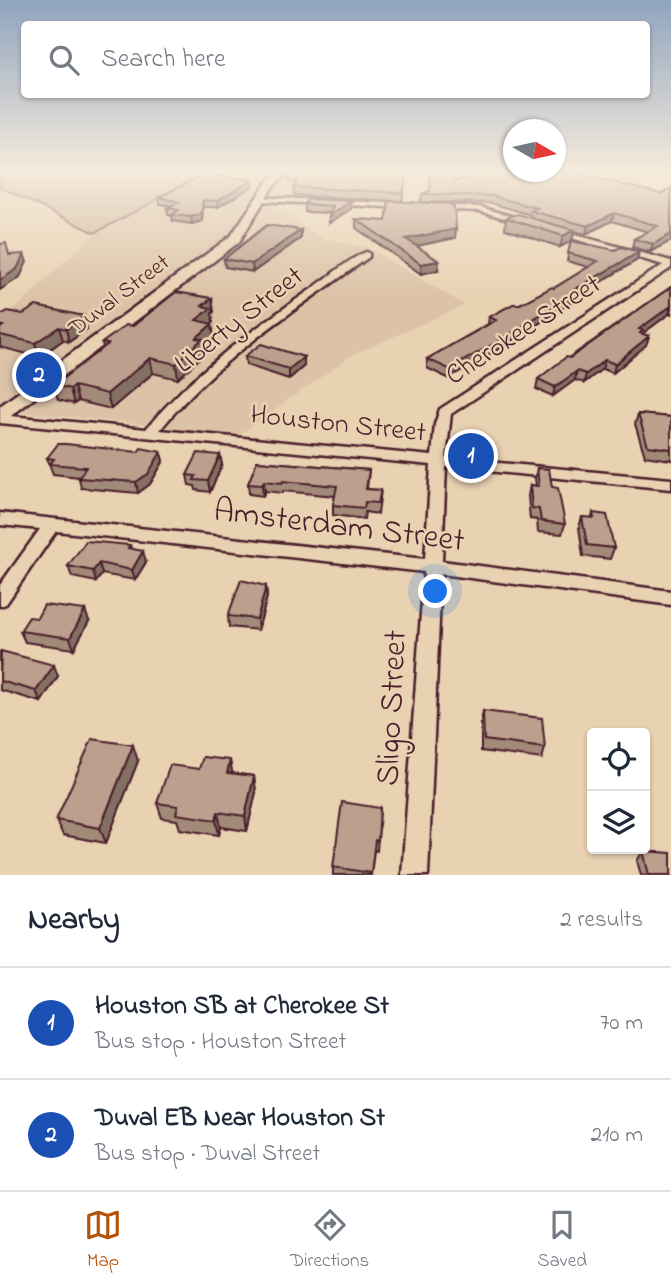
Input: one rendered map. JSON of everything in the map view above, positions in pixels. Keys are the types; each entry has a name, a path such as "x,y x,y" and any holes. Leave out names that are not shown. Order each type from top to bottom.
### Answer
{"street":[{"name":"Duval Street","path":"0,417 235,239 253,213"},
{"path":"494,213 537,225"},
{"path":"549,229 670,264"},
{"name":"Liberty Street","path":"151,432 163,416 223,359 366,255"},
{"name":"Cherokee Street","path":"438,461 440,432 445,412 670,264"},
{"name":"Houston Street","path":"0,417 671,484"},
{"name":"Sligo Street","path":"415,875 432,567 440,477 438,461"},
{"name":"Amsterdam Street","path":"0,519 432,567 671,598"},
{"path":"0,599 51,524"}],"shaded area":[{"path":"53,213 133,213 95,233"},
{"path":"133,213 284,213 321,238 366,247 465,305 352,355 236,437 0,410 0,318 18,306 95,233"}],"building":[{"path":"175,213 201,213 191,217 172,215"},
{"path":"387,213 455,213 456,229 406,239 439,261 421,264 356,219 386,221"},
{"path":"538,213 671,213 671,234 653,244 634,239 658,226 614,213 588,226"},
{"path":"517,214 574,230 563,236 506,218"},
{"path":"267,225 301,230 252,264 224,259"},
{"path":"571,241 639,252 572,291 575,292 507,336 449,369 427,359 496,320 489,317 554,288 598,261 568,253"},
{"path":"6,243 9,255 24,254 17,269 0,280 0,244"},
{"path":"671,287 671,306 639,329 643,330 640,333 649,336 615,364 605,360 586,374 577,371 555,387 538,379 566,357 570,358"},
{"path":"176,292 212,298 202,306 211,308 196,320 212,324 196,338 202,339 176,364 150,358 107,394 74,386 70,389 54,385 108,344 102,343 126,325 133,326"},
{"path":"36,306 84,316 66,329 59,327 35,343 0,335 0,328 3,326 0,325 0,315 8,311 23,314"},
{"path":"261,344 304,357 289,369 245,356"},
{"path":"638,414 671,417 671,449 648,446"},
{"path":"58,444 138,452 141,448 161,452 148,474 136,482 79,478 86,467 50,464 54,459 47,458"},
{"path":"198,453 220,455 208,481 194,480 196,476 187,475"},
{"path":"257,461 369,470 366,489 381,490 378,503 365,502 364,508 333,505 337,486 283,481 264,481 262,485 248,484"},
{"path":"537,468 549,469 552,487 558,488 565,524 541,521 539,509 532,508 530,485 539,486"},
{"path":"593,513 607,515 614,548 587,545 582,517 594,518"},
{"path":"86,541 130,545 128,548 143,551 132,570 99,563 93,571 68,566"},
{"path":"241,580 266,586 257,619 228,616"},
{"path":"44,605 85,610 70,638 20,631 29,617 37,618"},
{"path":"1,651 54,665 36,691 0,681"},
{"path":"483,711 542,718 545,748 484,740"},
{"path":"92,739 133,745 100,828 56,820"},
{"path":"203,757 230,760 227,773 254,776 245,816 218,812 216,820 176,814 178,806 157,803 170,765 199,769"},
{"path":"342,802 380,808 378,841 375,840 371,873 333,867"},
{"path":"650,852 671,853 671,875 649,875 644,854 650,854"}],"place":[{"name":"Duval EB Near Houston St","path":"39,375"},
{"name":"Houston SB at Cherokee St","path":"471,456"}]}
